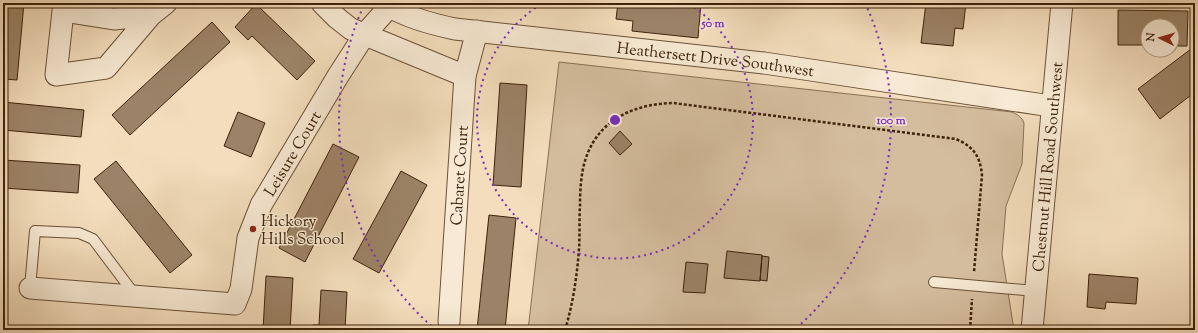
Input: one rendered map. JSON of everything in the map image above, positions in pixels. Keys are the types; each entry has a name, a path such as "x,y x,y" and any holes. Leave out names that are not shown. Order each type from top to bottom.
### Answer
{"street":[{"path":"322,3 351,29 465,76"},
{"name":"Chestnut Hill Road Southwest","path":"1032,330 1062,3"},
{"name":"Leisure Court","path":"30,288 235,304 241,289 248,238 261,205 338,76 386,5"},
{"name":"Heathersett Drive Southwest","path":"386,5 401,13 425,22 455,29 764,63 1052,106"},
{"path":"159,9 106,68 56,75 63,11 114,19 159,9"},
{"name":"Cabaret Court","path":"449,322 465,76 477,31"}],"lane":[{"path":"30,288 35,231 79,233 92,239 136,296"},
{"path":"934,282 1035,291"}],"path":[{"path":"565,330 572,306 576,278 579,248 581,184 583,168 587,155 600,132 620,116 646,105 660,103 673,102 956,139 967,144 975,152 981,164 982,175 974,273"},
{"path":"970,330 972,298"}],"shaded area":[{"path":"559,62 1012,112 1016,114 1024,123 1022,164 1006,206 1002,254 1014,330 528,330"}],"building":[{"path":"3,3 24,3 17,80 3,79"},
{"path":"618,3 701,3 698,38 632,31 633,21 616,19"},
{"path":"926,3 966,3 963,29 955,28 953,46 921,43"},
{"path":"256,4 315,61 297,80 252,36 248,40 235,27"},
{"path":"1118,10 1188,11 1187,46 1180,46 1180,18 1140,18 1140,45 1118,45"},
{"path":"212,22 230,42 130,135 112,115"},
{"path":"1195,46 1195,92 1160,119 1138,89"},
{"path":"500,83 527,85 521,187 493,185"},
{"path":"3,102 84,110 81,137 3,130"},
{"path":"238,112 265,123 251,157 224,146"},
{"path":"620,131 632,144 620,155 609,143"},
{"path":"333,144 359,157 305,262 279,248"},
{"path":"3,160 80,165 78,193 3,188"},
{"path":"116,161 192,255 170,273 94,179"},
{"path":"401,171 427,185 379,273 353,259"},
{"path":"489,215 516,218 505,330 477,330"},
{"path":"727,251 762,255 760,281 724,278"},
{"path":"762,256 769,257 767,281 760,280"},
{"path":"686,262 708,264 705,293 683,292"},
{"path":"1089,274 1138,278 1136,304 1106,302 1105,309 1087,307"},
{"path":"266,276 293,278 290,330 263,330"},
{"path":"321,290 347,292 345,330 313,330 313,325 319,325"}],"place":[{"name":"Hickory Hills School","path":"253,229"}]}
